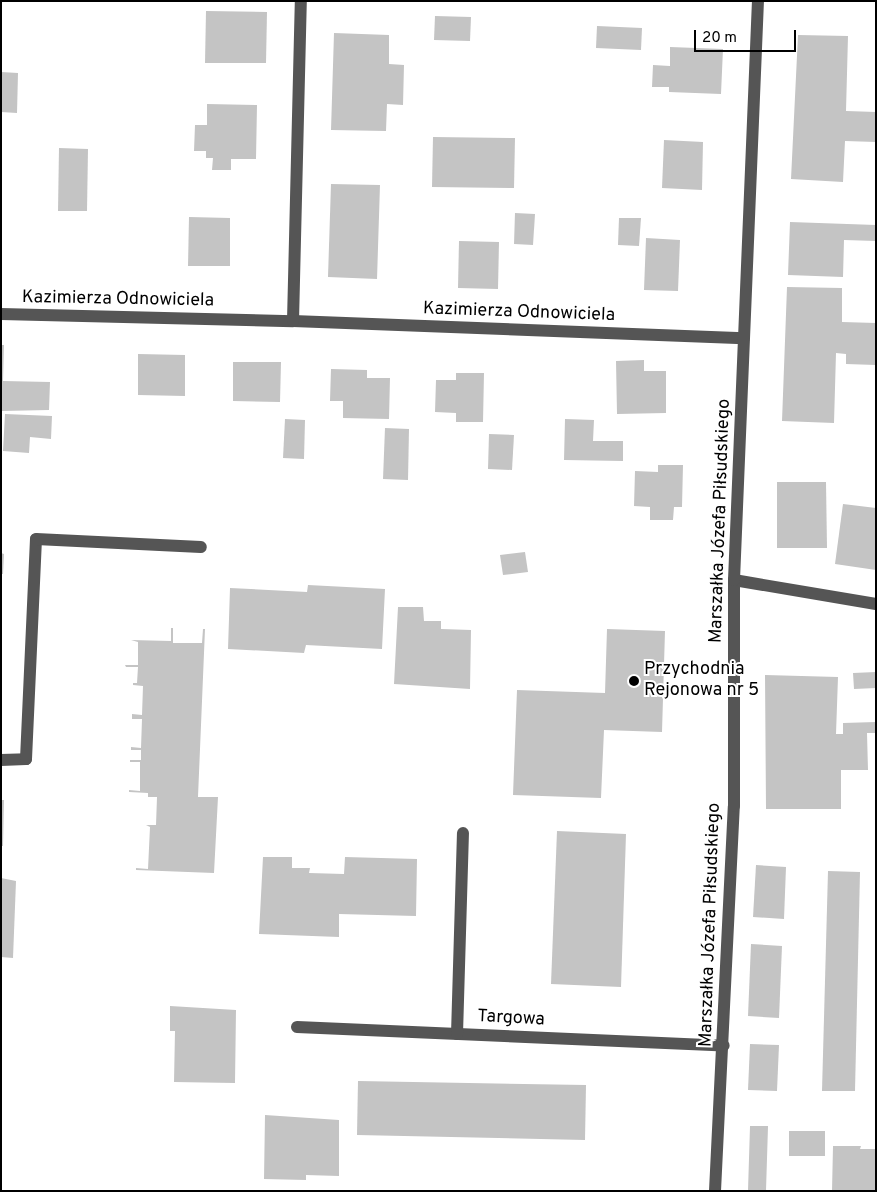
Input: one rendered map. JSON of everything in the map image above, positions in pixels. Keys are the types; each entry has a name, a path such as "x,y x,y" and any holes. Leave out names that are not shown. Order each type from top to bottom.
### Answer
{"street":[{"path":"293,322 302,1"},
{"name":"Marszałka Józefa Piłsudskiego","path":"715,1191 724,1046 734,806 734,580 758,1"},
{"name":"Kazimierza Odnowiciela","path":"1,314 744,338"},
{"path":"1,760 26,759 36,539 201,547"},
{"path":"734,580 876,604"},
{"path":"457,1034 463,833"},
{"name":"Targowa","path":"298,1027 724,1046"}],"building":[{"path":"206,11 267,12 266,63 205,63"},
{"path":"435,16 471,17 470,41 434,40"},
{"path":"597,26 642,28 641,50 596,48"},
{"path":"334,33 389,35 389,64 404,65 403,105 387,104 386,131 331,130"},
{"path":"798,35 848,36 846,111 876,112 876,142 845,141 843,182 791,179"},
{"path":"670,47 723,49 721,94 669,92 669,87 652,87 653,65 670,66"},
{"path":"1,72 18,73 17,113 1,112"},
{"path":"207,104 257,105 256,159 231,159 231,170 212,170 213,158 206,158 206,151 194,151 195,125 207,125"},
{"path":"433,137 515,138 514,188 432,187"},
{"path":"664,140 703,142 702,190 662,188"},
{"path":"59,148 88,149 87,211 58,211"},
{"path":"331,184 380,185 377,279 328,277"},
{"path":"515,213 535,214 533,245 514,244"},
{"path":"189,217 230,218 230,266 188,266"},
{"path":"619,218 641,218 639,246 618,245"},
{"path":"790,222 876,225 876,241 844,240 843,277 788,275"},
{"path":"646,238 680,240 678,291 644,290"},
{"path":"459,241 499,242 498,289 458,288"},
{"path":"787,287 842,288 842,322 876,323 876,365 846,364 846,354 836,353 834,423 782,421"},
{"path":"1,345 4,345 3,381 50,382 49,410 1,411"},
{"path":"138,354 185,355 185,396 138,395"},
{"path":"644,360 644,371 666,371 666,413 617,414 616,361"},
{"path":"233,362 281,362 280,402 233,401"},
{"path":"331,369 367,370 367,378 390,378 389,419 343,418 343,401 330,401"},
{"path":"456,373 484,373 483,422 456,422 456,413 435,412 436,380 456,380"},
{"path":"5,414 52,416 51,439 30,437 29,453 3,451"},
{"path":"285,419 305,420 304,459 283,458"},
{"path":"565,419 594,420 593,441 623,441 623,461 564,460"},
{"path":"385,428 409,429 408,480 383,479"},
{"path":"489,434 514,435 512,470 488,469"},
{"path":"658,465 683,465 682,507 674,507 673,520 650,520 650,507 634,506 635,471 658,472"},
{"path":"777,482 826,482 827,548 777,548"},
{"path":"843,504 876,508 876,570 835,564"},
{"path":"525,552 528,572 503,575 500,555"},
{"path":"1,553 4,554 3,574 1,574"},
{"path":"308,585 385,589 382,649 306,645 304,653 228,649 230,588 307,592"},
{"path":"398,607 423,607 424,621 441,621 441,629 471,630 470,689 394,684"},
{"path":"171,628 173,628 173,643 202,643 203,629 205,629 198,797 218,797 214,873 136,870 136,868 148,869 150,827 146,825 156,825 157,797 148,797 148,793 129,792 129,790 140,791 140,762 130,762 130,760 141,760 141,750 131,750 131,747 141,748 142,719 132,719 132,714 142,715 143,686 133,685 133,683 137,683 138,667 126,667 125,665 138,665 138,642 131,640 171,641"},
{"path":"607,629 665,631 662,732 604,730 601,798 513,795 517,690 605,693"},
{"path":"876,672 876,688 854,689 853,673"},
{"path":"765,675 838,677 836,734 843,734 843,723 876,722 876,733 867,733 868,770 841,770 841,809 766,809"},
{"path":"1,800 4,800 3,846 1,846"},
{"path":"557,831 626,834 621,987 551,984"},
{"path":"263,857 292,857 292,868 310,868 309,873 344,874 345,857 417,859 416,916 339,914 339,937 259,934"},
{"path":"756,865 786,867 784,919 753,917"},
{"path":"828,871 860,872 855,1091 822,1091"},
{"path":"1,878 16,881 13,958 1,957"},
{"path":"751,944 782,946 779,1018 748,1016"},
{"path":"170,1006 236,1010 235,1083 174,1082 175,1031 170,1031"},
{"path":"750,1044 779,1045 777,1091 748,1090"},
{"path":"358,1081 586,1085 585,1140 357,1135"},
{"path":"265,1115 339,1120 339,1176 306,1175 306,1180 264,1179"},
{"path":"750,1126 768,1126 766,1191 748,1191"},
{"path":"789,1131 825,1131 825,1156 789,1156"},
{"path":"833,1146 861,1146 860,1149 876,1149 876,1191 832,1191"}],"place":[{"name":"Przychodnia Rejonowa nr 5","path":"634,681"}]}
